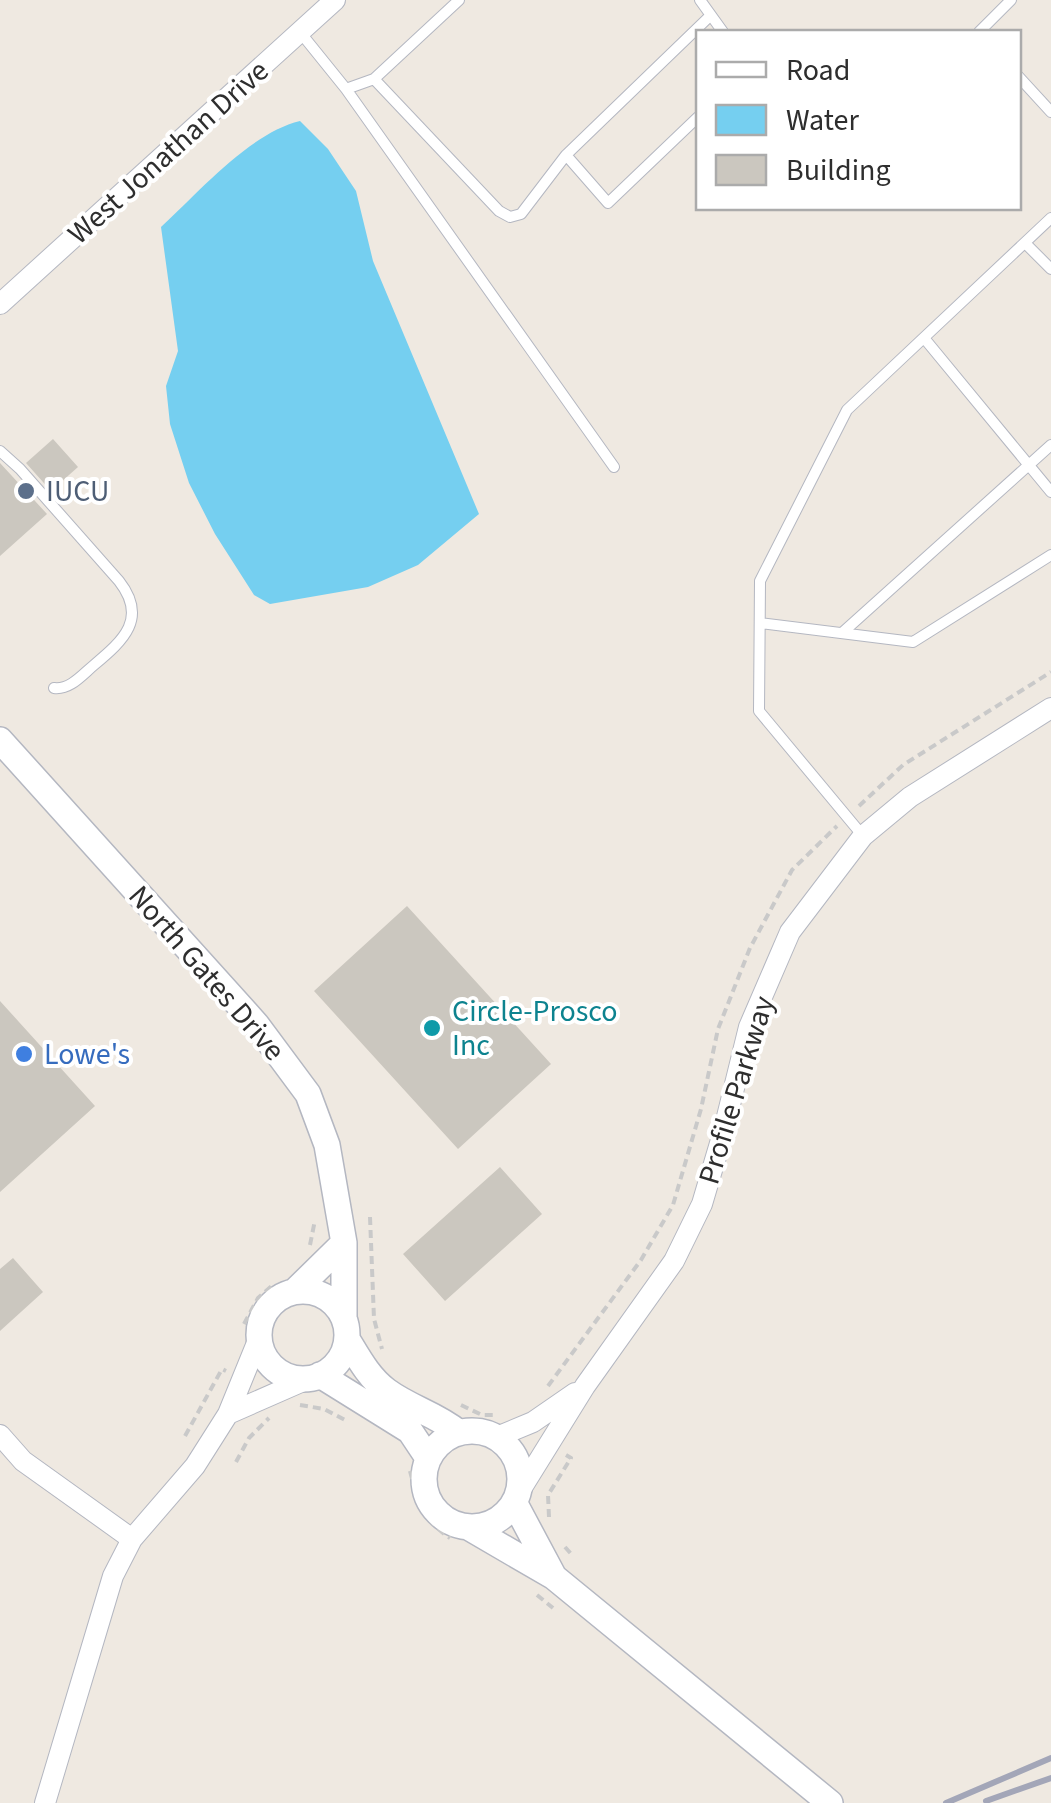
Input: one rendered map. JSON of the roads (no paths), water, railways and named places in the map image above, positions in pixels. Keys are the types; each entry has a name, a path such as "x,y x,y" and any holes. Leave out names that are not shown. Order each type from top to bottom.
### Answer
{"street":[{"name":"West Jonathan Drive","path":"0,304 336,0"},
{"name":"Profile Parkway","path":"516,1498 585,1386 674,1260 702,1204 750,1027 790,932 863,836 922,789 1051,708"},
{"name":"North Gates Drive","path":"0,740 286,1061 308,1094 327,1145 344,1243 346,1329"},
{"path":"45,1803 113,1576 132,1539 195,1466 228,1414 251,1333 265,1313 283,1296 289,1283 344,1243"},
{"path":"289,1283 330,1300 371,1377 388,1392 441,1418 458,1432"},
{"path":"228,1414 315,1376 338,1360 346,1329"},
{"path":"251,1333 270,1364 282,1373 315,1376 410,1431 429,1503 460,1534 554,1577 830,1803"},
{"name":"Profile Parkway","path":"500,1426 533,1422 585,1386"},
{"path":"417,1458 458,1432 500,1426 517,1462 520,1478 516,1498 498,1520 460,1534"},
{"path":"0,1435 23,1460 132,1539"},
{"path":"516,1498 554,1577"}],"lane":[{"path":"346,89 374,79 458,0"},
{"path":"700,0 721,30"},
{"path":"981,30 1011,0"},
{"path":"374,79 498,211 510,217 521,214 566,155 710,16"},
{"path":"300,32 346,89 614,467"},
{"path":"1021,79 1051,112"},
{"path":"566,155 608,202 696,118"},
{"path":"863,836 759,711 760,581 847,410 1051,218"},
{"path":"1025,242 1051,269"},
{"path":"924,338 1051,492"},
{"path":"842,633 1051,445"},
{"path":"0,451 119,580 128,593 133,612 127,634 111,651 74,682 63,689 54,688"},
{"path":"760,623 913,642 1051,555"}],"water":[{"path":"300,121 328,149 356,191 373,261 479,514 418,565 368,587 270,604 254,595 215,534 189,483 170,424 166,386 178,351 161,227 244,151"}],"railway":[{"path":"946,1803 1051,1758"},
{"path":"986,1801 1051,1778"}],"place":[{"name":"IUCU","path":"26,491"},
{"name":"Circle-Prosco Inc","path":"432,1028"},
{"name":"Lowe's","path":"24,1054"}]}
